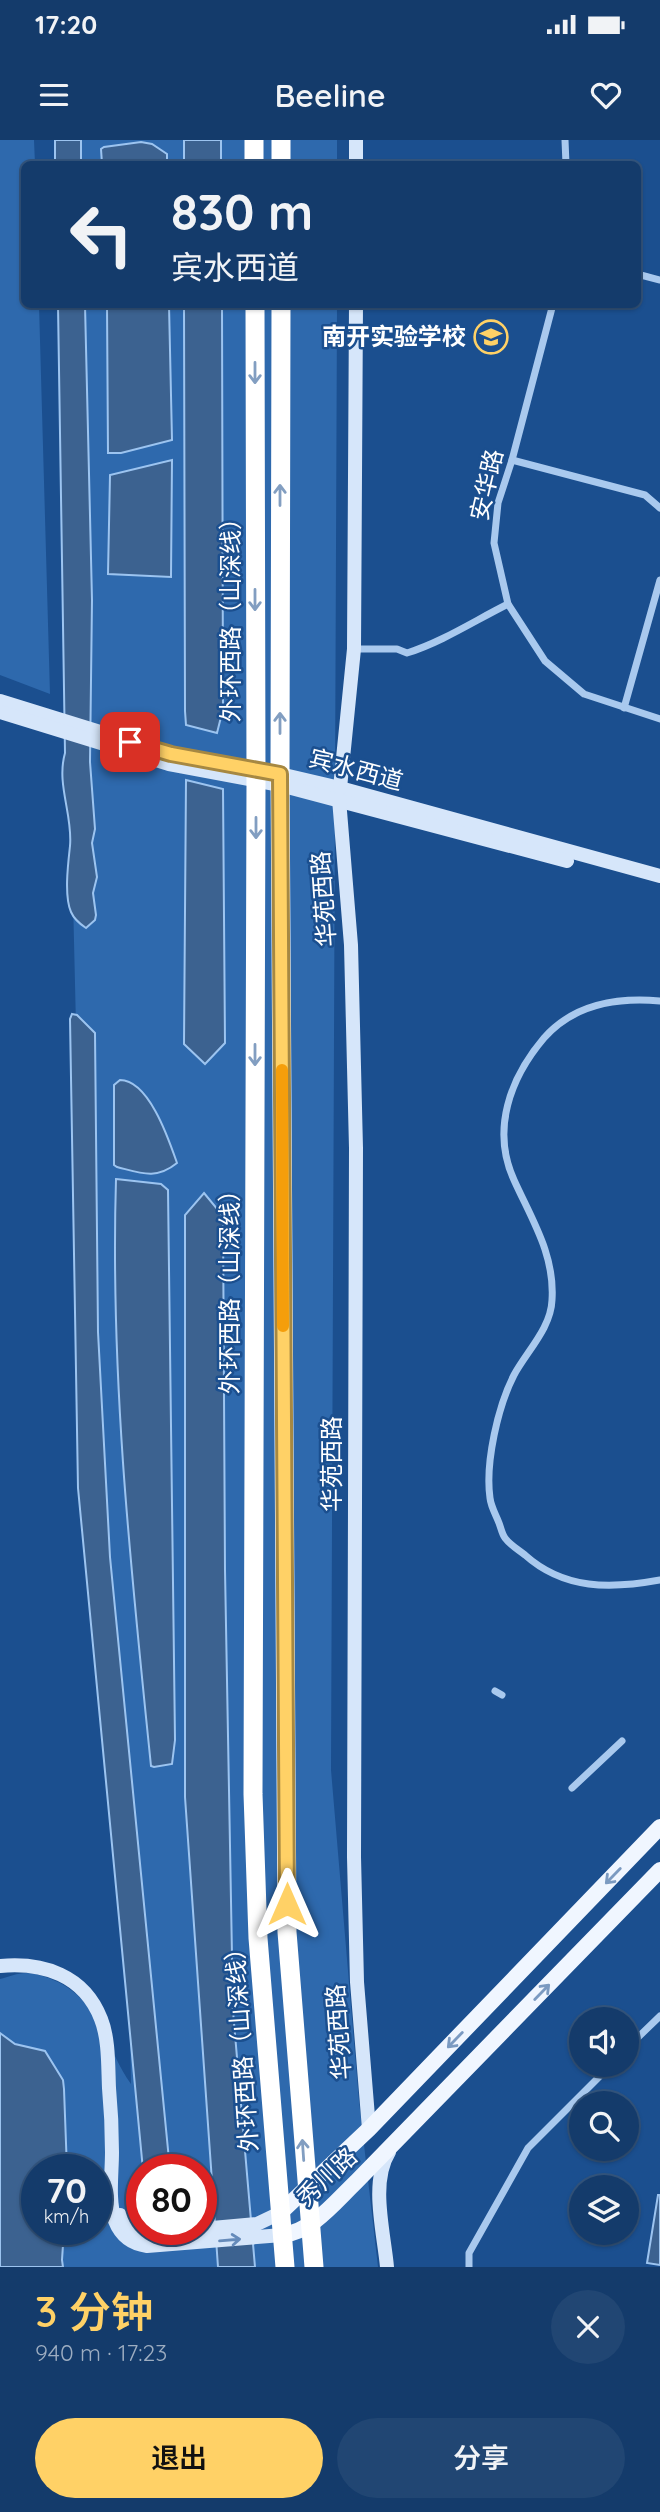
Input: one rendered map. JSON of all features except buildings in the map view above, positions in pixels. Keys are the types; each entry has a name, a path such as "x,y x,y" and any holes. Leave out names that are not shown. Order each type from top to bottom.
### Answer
{"highway":[{"path":"254,140 254,161"},
{"path":"281,140 281,161"},
{"name":"外环西路（山深线）","path":"255,308 253,1794 258,1938 285,2267"},
{"name":"外环西路（山深线）","path":"281,308 280,779 287,1932 314,2267"}],"main road":[{"name":"秀川路","path":"279,2213 369,2129 660,1827"},
{"name":"秀川路","path":"282,2235 291,2234 309,2225 392,2147 660,1870"},
{"path":"351,2147 335,2172 335,2182 342,2186 363,2175"}],"street":[{"path":"356,140 356,161"},
{"path":"565,140 566,161"},
{"path":"641,275 660,280"},
{"name":"华苑西路","path":"356,308 354,649 339,794 351,945 356,1148 354,1857 359,2007 369,2129"},
{"name":"安华路","path":"552,308 498,503 494,543 508,604 545,661 584,694 660,719"},
{"path":"512,460 645,495 660,509"},
{"path":"624,708 660,580"},
{"path":"354,649 397,649 407,653 433,645 452,632 508,604"},
{"name":"宾水西道","path":"0,701 57,725"},
{"name":"宾水西道","path":"0,712 280,779 660,876"},
{"name":"宾水西道","path":"339,794 660,886"},
{"path":"660,1001 619,1000 594,1005 566,1018 533,1051 514,1082 505,1108 505,1149 510,1169 551,1264 552,1304 541,1335 514,1376 500,1415 489,1460 490,1501 504,1538 537,1566 581,1585 621,1586 660,1580"},
{"path":"572,1788 622,1741"},
{"path":"0,1959 33,1959 59,1966 83,1983 100,2005 109,2028 117,2095 118,2211 126,2223"},
{"path":"0,1966 33,1965 60,1973 78,1987 97,2010 102,2021 108,2076 112,2208 122,2234 126,2237"},
{"path":"639,2036 660,2016"},
{"path":"469,2267 469,2253 528,2148 599,2077"},
{"path":"385,2267 379,2175 392,2147"},
{"path":"363,2175 370,2177 375,2187 385,2267"},
{"name":"秀川路","path":"257,2231 279,2213"},
{"name":"秀川路","path":"217,2232 257,2231 282,2235"}],"shaded area":[{"path":"0,140 34,140 35,161 21,161 21,308 39,308 50,694 0,675"},
{"path":"55,140 81,140 81,161 55,161"},
{"path":"56,140 337,140 337,161 56,161"},
{"path":"184,140 221,140 221,161 184,161"},
{"path":"141,142 152,144 167,154 167,161 102,161 101,149"},
{"path":"58,308 85,308 92,600 90,762 95,829 92,843 97,877 93,893 95,920 86,928 71,912 67,889 70,834 62,776 65,753"},
{"path":"59,308 337,308 331,1770 359,2101 378,2267 0,2267 0,1979 23,1973 35,1974 62,1984 76,1994 95,2017 131,2084 127,1867 88,1535"},
{"path":"107,308 169,308 172,440 121,453 108,453"},
{"path":"184,308 222,308 223,709 217,733 186,725"},
{"path":"172,460 171,577 108,574 110,475"},
{"path":"186,780 223,789 225,1043 205,1064 184,1044"},
{"path":"72,1014 77,1015 95,1033 98,1332 110,1557 168,2154 141,2154 78,1488"},
{"path":"120,1080 130,1083 149,1100 169,1140 177,1163 162,1172 148,1174 114,1165 114,1085"},
{"path":"116,1179 161,1184 168,1190 175,1740 172,1764 154,1767 151,1766 136,1620 119,1400"},
{"path":"204,1193 223,1216 225,1570 233,2011 255,2267 218,2267 217,2154 210,2154 185,1797 185,1215"},
{"path":"0,2033 15,2044 45,2051 63,2080 66,2154 21,2154 21,2245 63,2245 63,2267 0,2267"},
{"path":"660,2195 660,2265 647,2263"}],"slow traffic":[{"path":"282,1070 283,1326"}],"place":[{"name":"南开实验学校","path":"491,337"}],"route":[{"path":"130,742 171,754 280,774 287,1904"}]}
